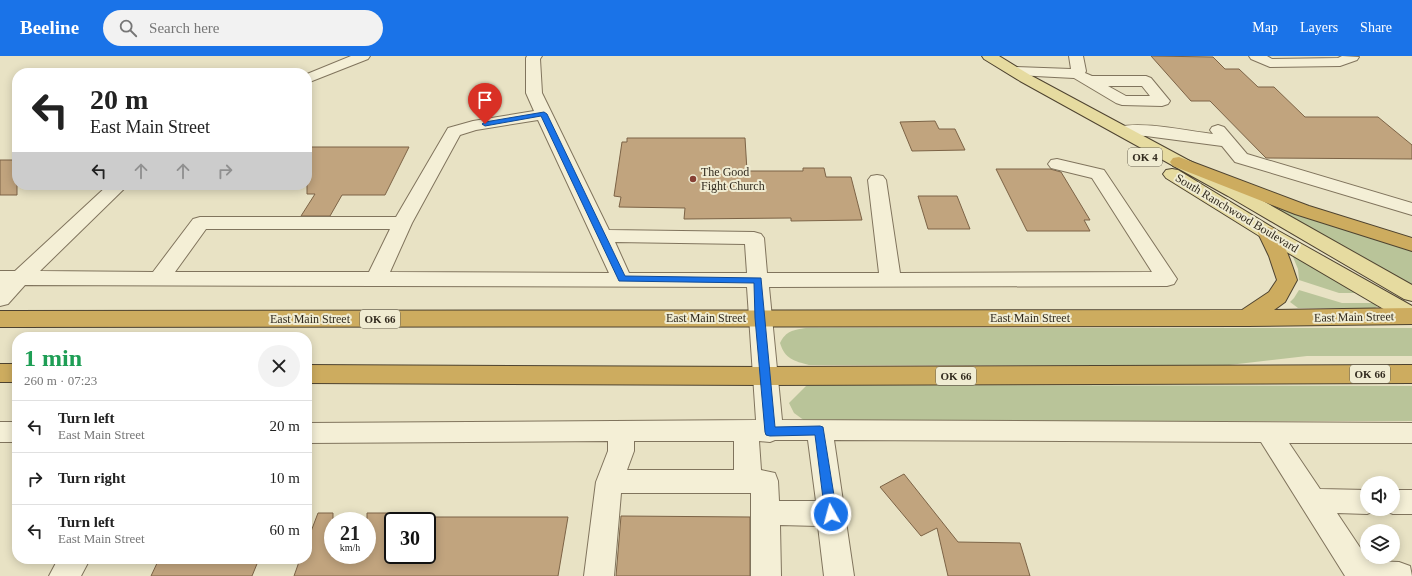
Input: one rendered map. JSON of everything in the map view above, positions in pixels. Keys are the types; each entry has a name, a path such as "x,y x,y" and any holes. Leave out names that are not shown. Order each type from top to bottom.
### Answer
{"highway":[{"name":"OK 4","path":"1179,162 1302,210 1412,245"},
{"path":"1247,318 1277,297 1287,280 1279,256 1268,233"},
{"name":"East Main Street","path":"0,319 1247,318 1412,316"},
{"path":"0,373 12,373"},
{"name":"OK 66","path":"312,374 765,376 1412,374"}],"main road":[{"name":"South Ranchwood Boulevard","path":"990,56 1412,294"},
{"name":"South Ranchwood Boulevard","path":"1020,74 1078,115 1268,233 1412,316"}],"street":[{"path":"312,77 363,56"},
{"path":"535,56 533,58 534,93 603,236 622,279"},
{"path":"1020,74 1083,77 1079,71 1076,56"},
{"path":"1256,56 1270,63 1340,62 1352,56"},
{"path":"376,280 402,223 454,132 473,126 544,114"},
{"path":"1124,131 1222,136 1241,158 1412,209"},
{"path":"10,278 376,280 1167,279 1098,174 1057,164"},
{"path":"877,180 890,279"},
{"path":"0,300 10,278 113,190"},
{"path":"159,278 200,223 402,223"},
{"path":"603,236 754,238 758,280 759,318 765,376 758,432 748,481"},
{"path":"820,430 839,576"},
{"path":"312,433 621,431 758,432 820,430 1412,433"},
{"path":"598,576 609,482 621,452 621,431"},
{"path":"0,432 12,432"},
{"path":"1268,432 1358,575 1399,576"},
{"path":"609,482 765,481 766,576"},
{"path":"1313,502 1360,502"},
{"path":"1400,502 1412,502"},
{"path":"765,513 831,514"},
{"path":"64,576 72,564"}],"green space":[{"path":"1240,191 1412,250 1412,287"},
{"path":"1293,257 1299,258 1359,293 1339,293 1299,280 1298,269"},
{"path":"1299,290 1342,303 1381,304 1375,308 1298,308 1290,302"},
{"path":"806,328 1412,328 1412,356 1307,356 1229,365 809,365 787,356 780,343 782,339 790,332"},
{"path":"807,385 1412,386 1412,421 805,421 794,413 789,403"}],"building":[{"path":"1151,56 1213,57 1225,69 1239,69 1258,87 1274,87 1305,117 1378,117 1412,145 1412,159 1266,158 1210,101 1191,101"},
{"path":"935,121 939,129 955,129 965,150 912,151 900,122"},
{"name":"The Good Fight Church","path":"627,138 745,138 747,171 803,171 803,168 824,168 826,177 851,177 862,220 791,221 791,218 684,219 685,208 619,207 621,197 614,196 622,142 627,142"},
{"path":"312,147 409,147 385,195 342,195 330,216 301,216 315,194 307,194 307,190 312,190"},
{"path":"0,160 12,160 12,190 17,190 17,195 0,195"},
{"path":"996,169 1050,169 1061,172 1090,220 1084,220 1090,231 1027,231"},
{"path":"918,196 957,196 970,229 928,229"},
{"path":"904,474 958,542 1020,543 1030,576 948,576 937,528 921,536 880,487"},
{"path":"318,513 324,513 324,564 376,564 376,513 384,513 384,564 436,564 436,517 568,517 558,576 294,576 298,564 312,564 312,529"},
{"path":"621,516 750,517 750,576 616,576"},
{"path":"157,564 257,564 252,576 151,576"}],"place":[{"name":"The Good Fight Church","path":"693,179"}],"route":[{"path":"485,124 544,114 622,279 758,280 759,318 770,432 820,430 831,514"}]}
